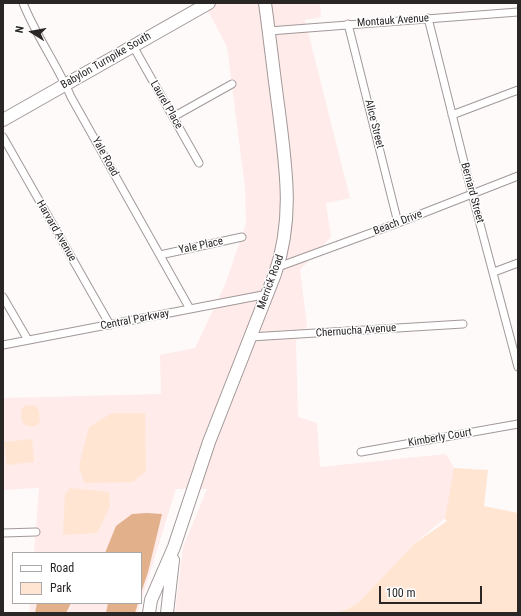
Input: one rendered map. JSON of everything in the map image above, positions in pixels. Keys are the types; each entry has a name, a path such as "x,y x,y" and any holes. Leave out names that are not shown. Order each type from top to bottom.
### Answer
{"main road":[{"name":"Babylon Turnpike South","path":"3,120 209,3"},
{"name":"Merrick Road","path":"149,613 151,600 174,547 209,442 268,294 278,267 283,246 288,194 286,164 265,3"},
{"name":"Merrick Road","path":"167,613 174,547"}],"street":[{"name":"Yale Road","path":"23,3 38,36 66,84 71,97 190,309"},
{"name":"Montauk Avenue","path":"268,31 518,12"},
{"name":"Bernard Street","path":"428,18 472,194 516,348 518,367"},
{"name":"Alice Street","path":"348,24 398,223"},
{"name":"Laurel Place","path":"133,46 199,163"},
{"path":"173,117 232,84"},
{"path":"452,115 518,90"},
{"name":"Harvard Avenue","path":"3,137 110,325"},
{"name":"Beach Drive","path":"278,267 398,223 518,176"},
{"name":"Yale Place","path":"160,255 242,237"},
{"path":"494,272 518,263"},
{"name":"Central Parkway","path":"3,345 268,294"},
{"path":"3,297 28,340"},
{"name":"Chernucha Avenue","path":"250,338 463,324"},
{"name":"Kimberly Court","path":"361,452 518,424"},
{"path":"3,533 36,532"}],"shaded area":[{"path":"204,3 320,3 321,17 305,20 350,198 326,203 331,237 300,270 307,326 296,341 298,417 317,423 320,467 446,454 456,471 449,515 414,544 358,603 345,610 332,613 175,613 183,547 207,489 176,489 142,598 142,552 34,552 39,488 3,490 3,398 161,394 160,355 195,348 225,285 246,224 245,188 227,47"},
{"path":"132,514 162,514 148,572 142,590 142,552 105,552 116,526"},
{"path":"30,604 140,604 138,613 29,613"},
{"path":"37,604 70,604 66,613 35,613"},
{"path":"108,604 138,604 135,613 106,613"}],"green space":[{"path":"34,405 38,409 40,421 36,426 27,426 22,422 21,410 24,406"},
{"path":"112,413 145,413 146,471 133,482 84,483 79,465 89,427"},
{"path":"32,439 34,462 7,465 4,442"},
{"path":"454,468 488,470 484,506 518,513 518,613 332,613 345,610 358,603 414,544 447,521 445,519"},
{"path":"70,488 109,492 110,507 97,533 63,535 65,495"}]}
